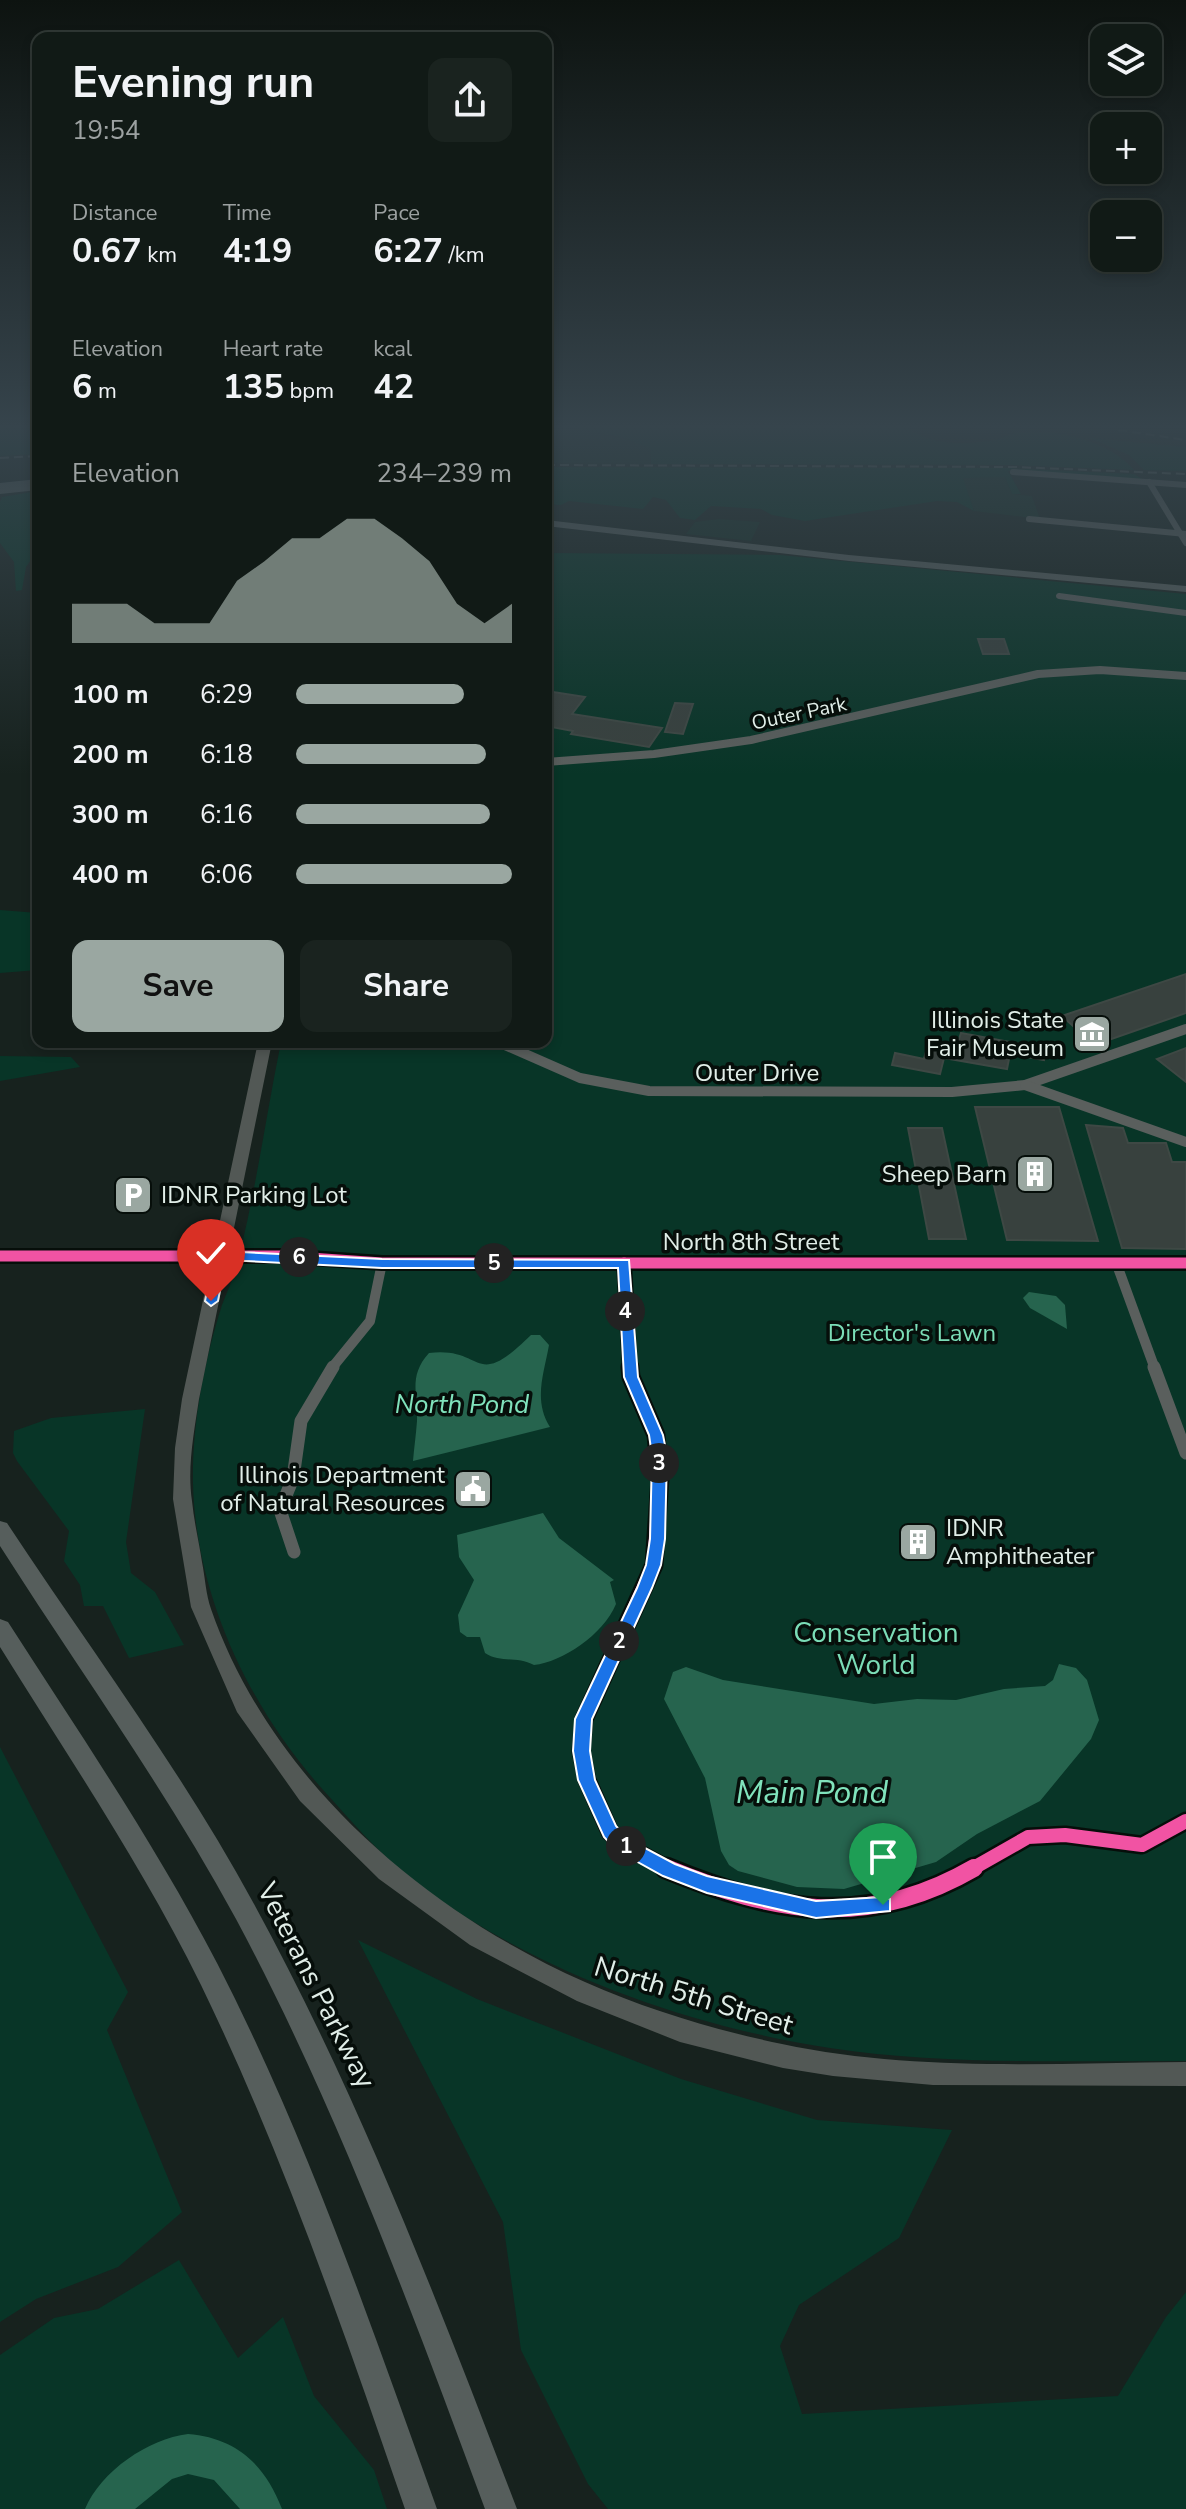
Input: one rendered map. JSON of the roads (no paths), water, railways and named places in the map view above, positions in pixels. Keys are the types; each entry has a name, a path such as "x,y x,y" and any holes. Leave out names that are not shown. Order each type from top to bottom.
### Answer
{"highway":[{"name":"Veterans Parkway","path":"0,1529 215,1858 281,1981 338,2096 398,2235 501,2509"},
{"path":"0,1628 131,1832 209,1974 281,2130 326,2241 421,2509"}],"main road":[{"path":"703,541 1186,589"},
{"name":"North 5th Street","path":"264,1048 186,1418 181,1467 186,1537 198,1596 224,1664 263,1735 292,1775 360,1848 453,1922 575,1990 712,2039 828,2064 918,2071 1186,2074"}],"street":[{"path":"1059,596 1186,613"},
{"name":"Outer Park","path":"552,762 654,754 751,740 1016,678 1100,670 1186,676"},
{"path":"1025,1085 1186,1029"},
{"name":"Outer Drive","path":"512,1048 580,1078 649,1091 952,1092 1025,1085"},
{"path":"1025,1085 1186,1142"},
{"path":"0,1256 220,1256"},
{"name":"North 8th Street","path":"220,1256 382,1263 1186,1263"},
{"path":"294,1552 280,1510 293,1478 301,1421 329,1371 370,1321 382,1263"},
{"path":"624,1263 631,1377 656,1435 659,1455 657,1539 654,1565 587,1710 581,1751 587,1780 598,1807 610,1832 622,1844 669,1870 707,1885 816,1910 846,1910 883,1905 936,1890 1028,1837 1065,1835 1142,1845 1186,1821"},
{"path":"1117,1265 1186,1453"}],"water":[{"path":"1029,1292 1056,1296 1065,1305 1067,1329 1030,1308 1023,1298"},
{"name":"North Pond","path":"531,1335 540,1335 549,1345 541,1397 550,1427 413,1461 417,1421 416,1378 422,1361 429,1353 461,1355 488,1364 512,1352"},
{"path":"543,1513 559,1538 614,1580 610,1582 616,1604 602,1626 581,1645 557,1659 534,1665 491,1656 485,1653 480,1637 467,1637 460,1632 458,1615 474,1580 459,1557 457,1535"},
{"name":"Main Pond","path":"1059,1664 1076,1668 1087,1680 1099,1720 1091,1739 1040,1801 977,1834 936,1862 844,1889 797,1887 738,1871 729,1865 721,1851 705,1778 664,1699 673,1672 686,1667 723,1680 874,1704 917,1699 956,1700 1004,1689 1045,1686 1053,1680"}],"waterway":[{"path":"106,2509 157,2464 188,2454 215,2459 239,2474 256,2496 261,2509"}],"place":[{"name":"Illinois State Fair Museum","path":"1092,1034"},
{"name":"Sheep Barn","path":"1035,1174"},
{"name":"IDNR Parking Lot","path":"133,1195"},
{"name":"Illinois Department of Natural Resources","path":"473,1489"},
{"name":"IDNR Amphitheater","path":"918,1542"}],"park label":[{"name":"Director's Lawn","path":"912,1333"},
{"name":"Conservation World","path":"876,1648"}]}
